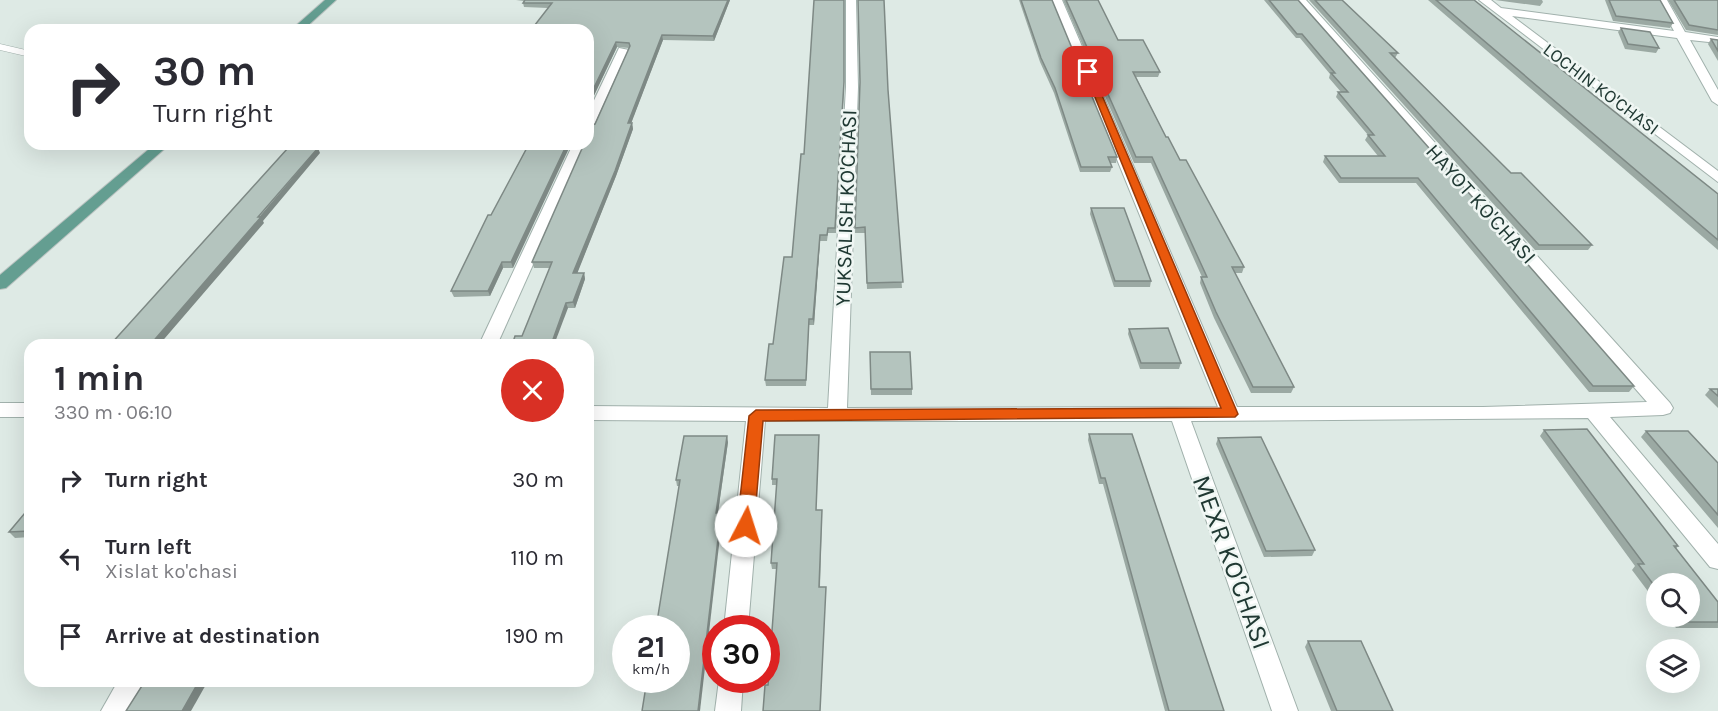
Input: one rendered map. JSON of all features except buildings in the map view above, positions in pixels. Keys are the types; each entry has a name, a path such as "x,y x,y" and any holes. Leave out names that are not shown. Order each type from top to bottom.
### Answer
{"main road":[{"path":"303,24 331,0"},
{"path":"0,284 156,150"}],"street":[{"name":"YUKSALISH KO'CHASI","path":"837,415 852,87 851,0"},
{"path":"1057,0 1230,414"},
{"name":"HAYOT KO'CHASI","path":"1300,0 1663,408 1594,412"},
{"name":"LOCHIN KO'CHASI","path":"1484,0 1718,178"},
{"path":"1662,0 1718,101"},
{"path":"1497,10 1718,40"},
{"path":"594,114 623,50"},
{"path":"491,339 577,150"},
{"path":"0,410 24,410"},
{"path":"594,413 756,416 1594,412 1718,560"},
{"name":"MEXR KO'CHASI","path":"1179,414 1285,711"},
{"path":"737,615 756,416"},
{"path":"114,711 128,687"},
{"path":"728,711 730,693"}],"lane":[{"path":"0,47 24,53"}],"route":[{"path":"746,526 756,416 1230,414 1126,170 1088,72"}]}
